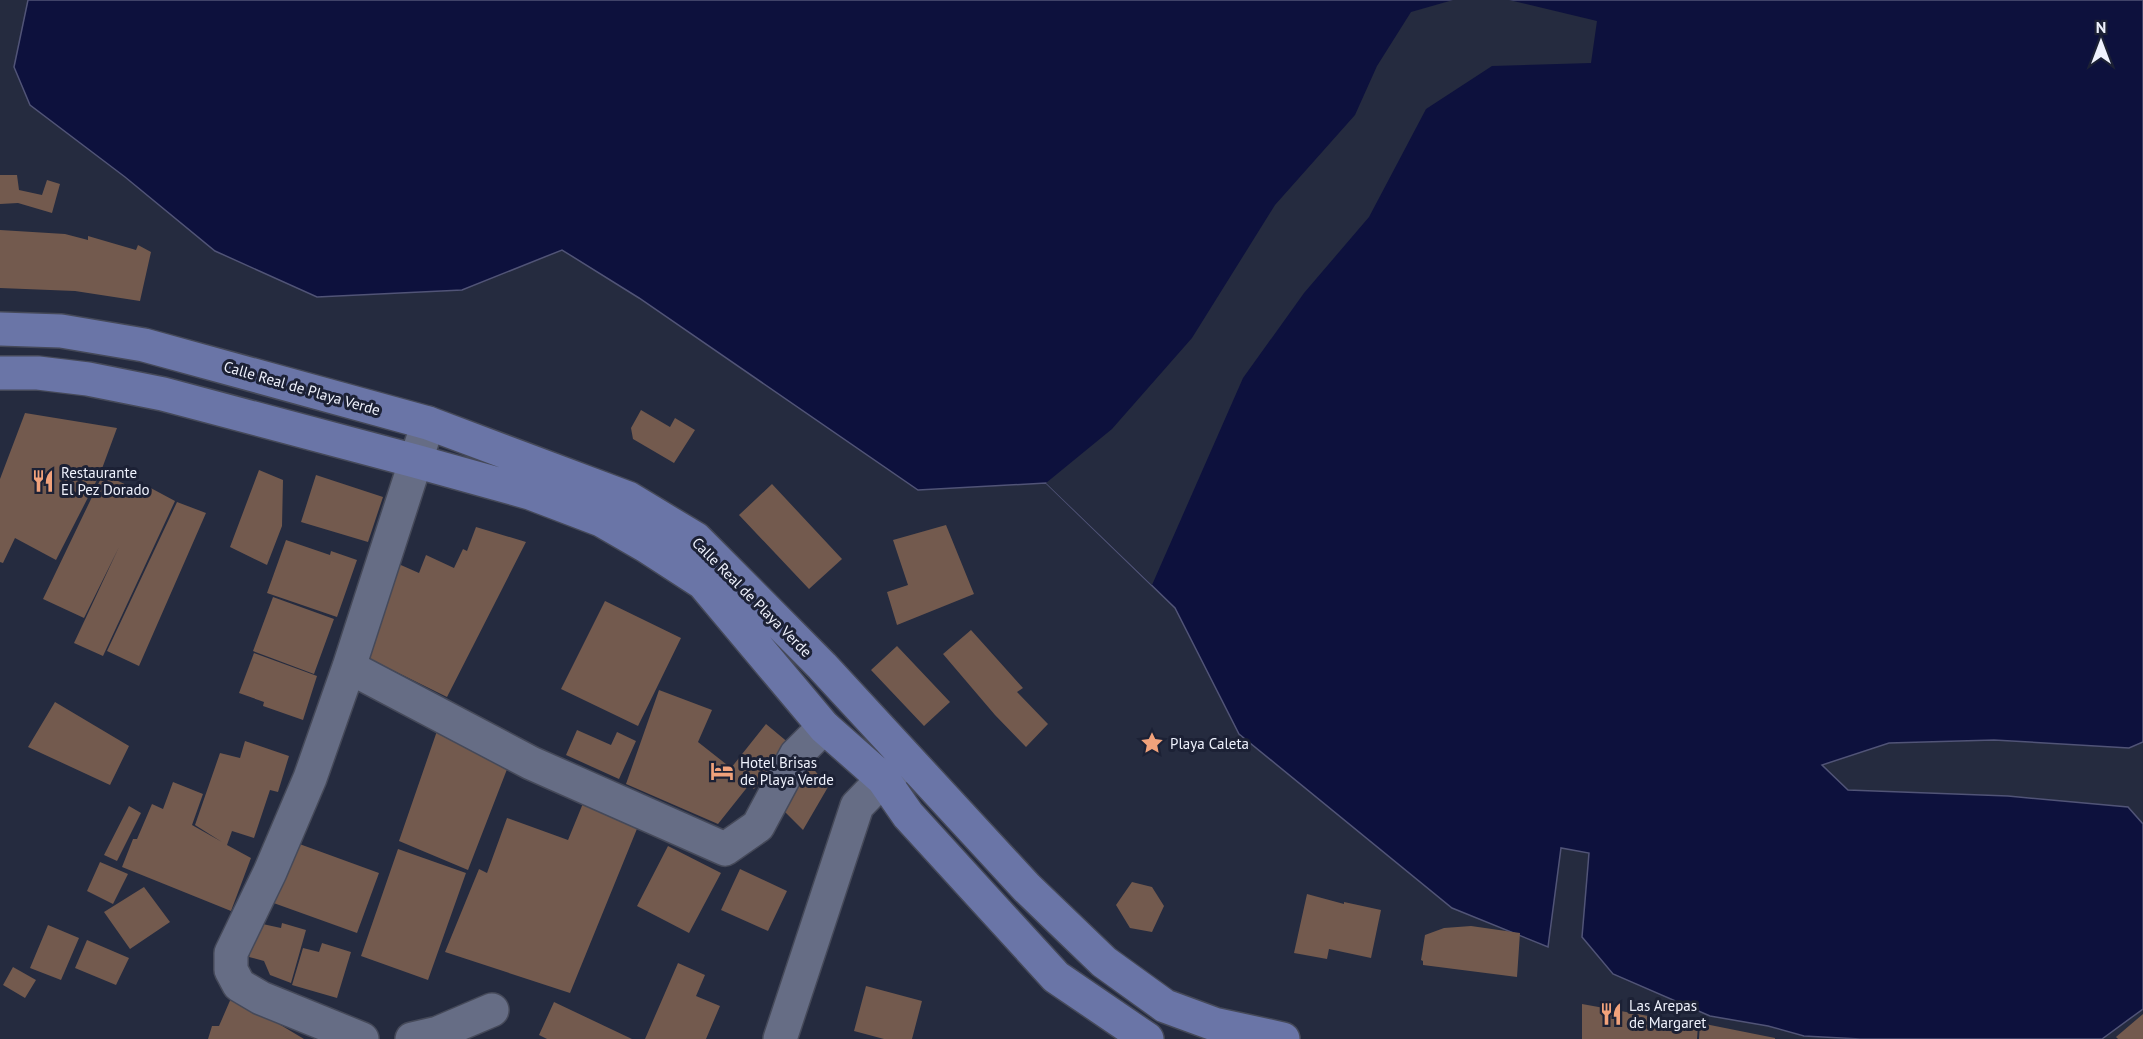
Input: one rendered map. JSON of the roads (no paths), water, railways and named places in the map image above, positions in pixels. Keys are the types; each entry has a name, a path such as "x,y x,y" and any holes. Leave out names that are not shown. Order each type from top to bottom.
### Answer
{"street":[{"name":"Calle Real de Playa Verde","path":"0,329 61,331 144,345 428,423 628,498 696,539 822,666 1027,888 1104,962 1165,1006 1214,1024 1283,1039"},
{"name":"Calle Real de Playa Verde","path":"0,373 38,373 88,378 163,394 415,461 530,493 601,520 646,546 702,583 824,728 883,779 908,814 1056,977 1142,1038"},
{"path":"362,1039 261,998 239,985 231,970 231,953 270,872 310,778 349,667 428,423"},
{"path":"349,667 531,763 725,849 758,826 796,755 824,728"},
{"path":"780,1039 857,806 883,779 909,760"},
{"path":"1142,1038 1165,1006"},
{"path":"412,1039 438,1033 492,1010"}],"place":[{"name":"Restaurante El Pez Dorado","path":"43,481"},
{"name":"Playa Caleta","path":"1152,743"},
{"name":"Hotel Brisas de Playa Verde","path":"722,771"},
{"name":"Las Arepas de Margaret","path":"1611,1014"}]}
